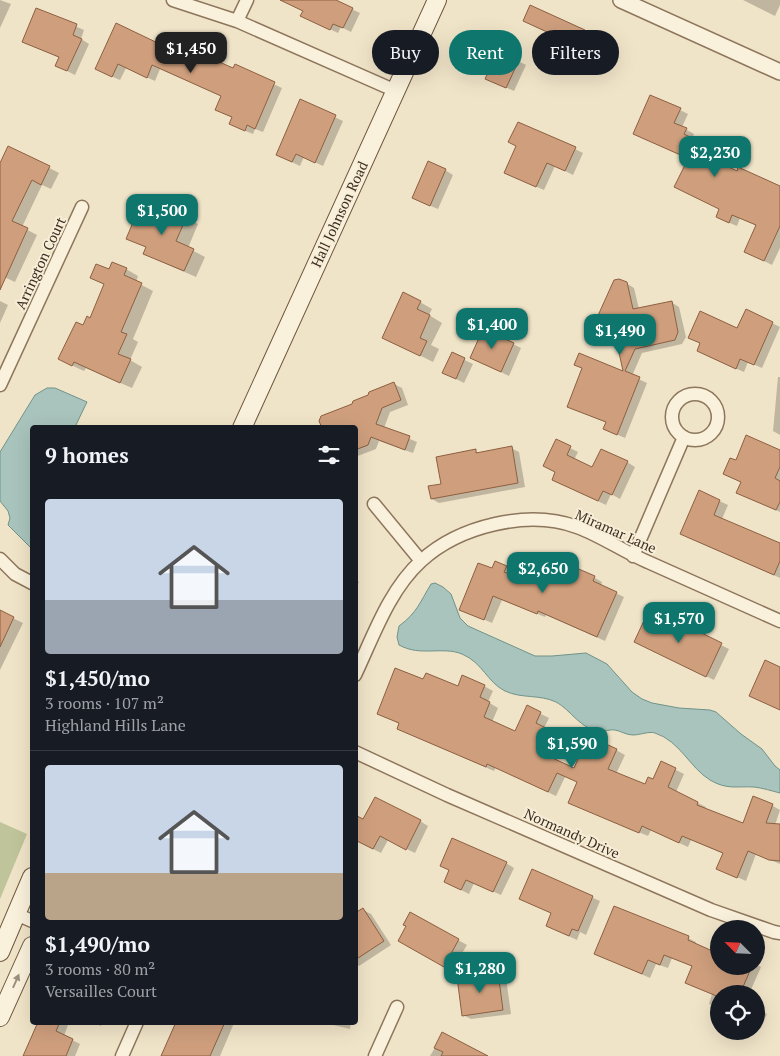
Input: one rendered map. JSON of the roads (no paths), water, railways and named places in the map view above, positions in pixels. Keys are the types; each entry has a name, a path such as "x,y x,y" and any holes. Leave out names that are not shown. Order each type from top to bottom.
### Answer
{"main road":[{"name":"Hall Johnson Road","path":"243,425 437,0"},
{"path":"0,952 24,917 30,887"},
{"path":"0,1017 30,950"}],"street":[{"path":"173,0 238,21 396,91"},
{"path":"238,21 247,0"},
{"path":"621,0 780,72"},
{"name":"Arrington Court","path":"0,385 82,207"},
{"path":"633,556 684,437"},
{"path":"374,504 421,560"},
{"name":"Miramar Lane","path":"358,668 385,609 408,575 421,560 447,542 472,530 498,523 523,520 549,521 577,527 633,556 780,621"},
{"path":"0,559 15,574 30,582"},
{"name":"Normandy Drive","path":"358,753 447,795 711,910 774,932 780,932"},
{"path":"375,1056 397,1007"},
{"path":"122,1056 135,1025"}],"water":[{"path":"47,388 55,388 87,402 76,425 30,425 30,547 8,525 10,518 8,511 0,501 0,452 35,395"},
{"path":"435,583 451,594 460,618 468,626 535,656 586,653 607,664 632,692 642,699 652,703 679,708 716,712 762,749 780,770 780,793 757,787 732,787 716,783 696,769 671,742 655,733 630,735 615,730 593,730 556,702 505,691 494,683 475,662 462,654 447,651 407,649 399,645 397,637 399,626 414,612 431,584"}]}
